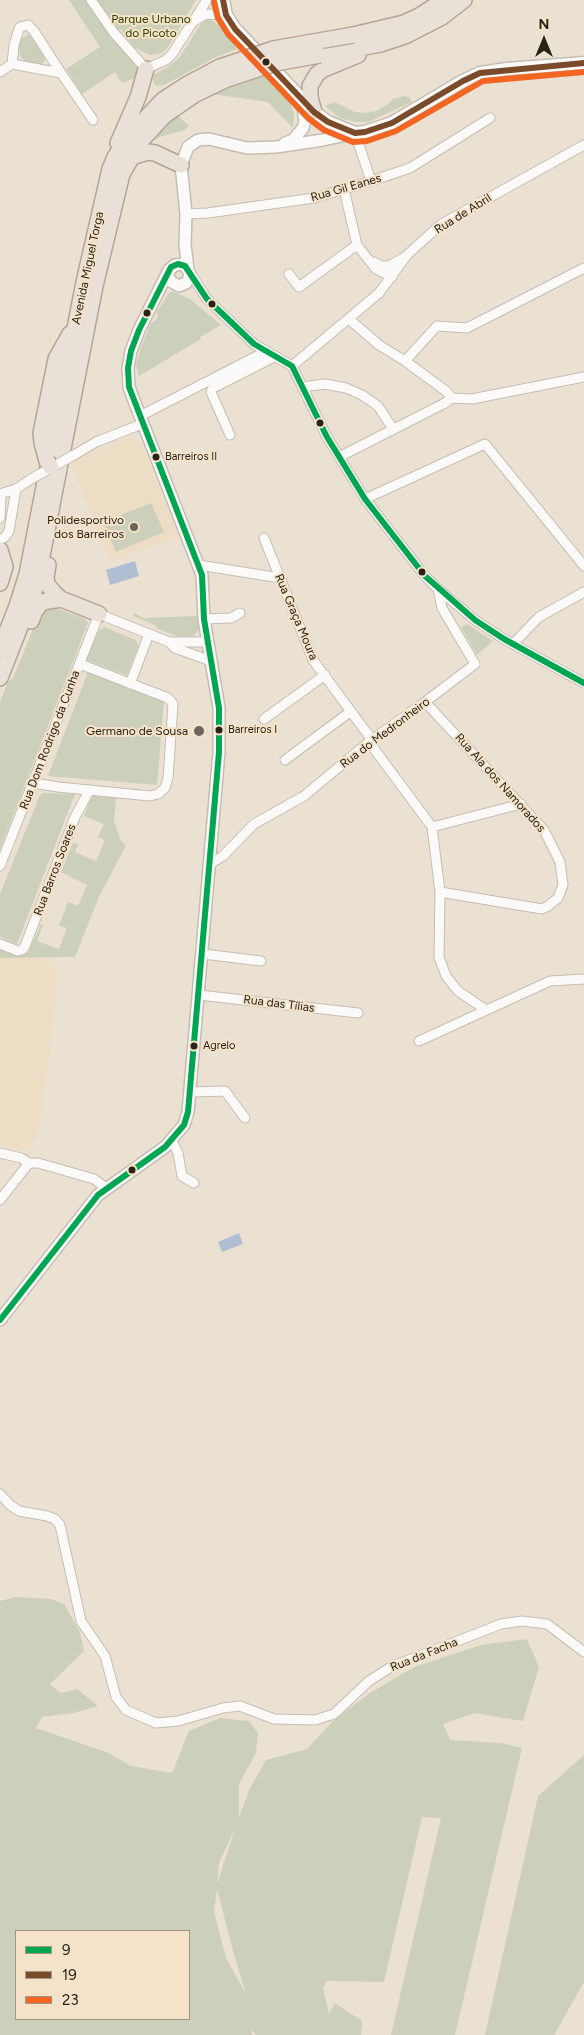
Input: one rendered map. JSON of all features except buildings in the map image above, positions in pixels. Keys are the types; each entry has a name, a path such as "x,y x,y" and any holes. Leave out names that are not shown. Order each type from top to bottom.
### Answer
{"highway":[{"name":"Avenida Miguel Torga","path":"1,675 34,591 102,252 120,181 131,157 142,140 165,115 194,96 240,59 274,49 353,35 404,23 444,0"},
{"path":"322,118 310,97 310,86 316,74 426,26 442,17 464,0"},
{"name":"Avenida Miguel Torga","path":"0,649 27,574 76,326 108,179 115,157 141,122 172,93 223,73 381,44"},
{"path":"145,75 145,86 151,92 172,93"},
{"path":"115,157 145,75"},
{"path":"131,157 148,152 181,164"},
{"path":"50,465 41,438 54,368 61,348 76,326"},
{"path":"49,519 52,538 46,577 48,584 61,599 99,614"},
{"path":"0,550 4,567 0,583"},
{"path":"1,675 14,664 35,611 42,602 61,599"}],"main road":[{"path":"223,0 226,15 246,42 322,118 354,133 365,132 392,123 463,80 480,73 507,68 584,63"}],"street":[{"path":"91,0 145,75 172,54 194,21 197,12 207,0"},
{"path":"194,21 206,14 226,15"},
{"path":"12,64 18,32 20,28 28,26 34,31 93,120"},
{"path":"0,72 12,64 61,73"},
{"path":"276,147 293,140 303,128 305,122 303,108 296,92"},
{"path":"303,128 322,118 326,136 322,140"},
{"name":"Rua Gil Eanes","path":"186,214 208,213 314,198 371,181 410,168 490,118"},
{"path":"174,277 188,281 186,214 181,164 188,147 198,140 209,139 247,148 276,147 354,133 371,181"},
{"name":"Rua de Abril","path":"292,366 379,293 407,255 440,225 584,145"},
{"path":"344,189 356,245 376,269 392,277"},
{"path":"289,274 299,287 356,245"},
{"path":"174,277 186,246"},
{"path":"368,259 381,266 390,266 407,255"},
{"path":"1,1318 84,1211 106,1188 172,1141 184,1125 191,1092 220,730 219,708 204,619 203,583 199,565 129,387 128,368 131,351 139,330 158,292 174,277 182,264 189,270 207,299"},
{"path":"405,362 437,326 467,328 584,268"},
{"path":"174,277 207,299 254,344 292,366 339,458 365,499 420,570 438,589 475,620 513,644 584,683"},
{"path":"349,319 378,345 405,362 452,398"},
{"path":"0,518 0,494 16,489 50,465 141,420 265,352"},
{"path":"230,435 211,392 213,388 274,357"},
{"path":"339,458 452,398 472,398 584,377"},
{"path":"302,386 325,384 346,388 362,395 378,406 393,430"},
{"path":"365,499 485,444 583,564"},
{"path":"0,540 9,531 16,489"},
{"name":"Rua Graça Moura","path":"264,538 313,660 432,827"},
{"path":"199,565 280,578"},
{"name":"Rua do Medronheiro","path":"210,864 223,856 254,824 304,796 370,741 475,664 442,608 438,589"},
{"path":"513,644 539,617 584,592"},
{"path":"204,619 231,618 240,613"},
{"path":"99,614 169,642 208,642"},
{"name":"Rua Dom Rodrigo da Cunha","path":"0,866 99,614"},
{"path":"130,684 149,634"},
{"path":"169,642 175,648 211,661"},
{"path":"34,783 89,791 150,796 158,794 165,788 168,778 173,704 168,698 80,664"},
{"path":"264,719 325,675"},
{"name":"Rua Ala dos Namorados","path":"425,702 544,830 560,862 563,885 558,898 542,909 440,892"},
{"path":"285,760 350,712"},
{"name":"Rua Barros Soares","path":"0,944 18,951 22,950 29,938 75,817 89,791"},
{"path":"486,1010 458,991 446,976 439,957 440,892 432,827 520,804"},
{"path":"211,850 228,850"},
{"path":"202,954 261,961"},
{"path":"419,1041 550,981 584,979"},
{"name":"Rua das Tílias","path":"199,995 358,1013"},
{"path":"191,1092 225,1091 245,1118"},
{"path":"172,1141 178,1153 182,1176 194,1183"},
{"path":"0,1153 22,1158 29,1163 38,1163 94,1179 106,1188"},
{"path":"0,1200 29,1163"},
{"name":"Rua da Facha","path":"0,1494 10,1506 19,1511 47,1516 55,1519 60,1525 81,1621 105,1656 116,1696 126,1710 156,1723 178,1721 223,1708 240,1706 274,1720 315,1720 334,1714 369,1681 391,1667 501,1624 522,1621 547,1624 584,1652"}],"shaded area":[{"path":"124,439 134,439 142,445 179,537 110,562 71,463"},
{"path":"43,957 57,968 58,975 40,1128 31,1147 21,1151 0,1145 0,958"}],"green space":[{"name":"Parque Urbano do Picoto","path":"69,0 196,0 168,47 162,53 150,55 135,48 120,29 111,36 140,68 138,77 122,83 115,72 82,94 66,69 100,47"},
{"path":"209,19 216,23 230,37 237,49 216,57 164,85 156,86 153,82 153,75 168,67 179,58 203,21"},
{"path":"28,34 45,57 41,65 27,63 20,56 20,40"},
{"path":"264,73 289,99 294,114 293,128 268,102 212,94 232,83"},
{"path":"404,96 409,97 412,102 368,122 355,122 340,118 325,106 335,102 355,112 365,113 376,111 393,99"},
{"path":"175,113 189,126 185,130 160,137 148,144"},
{"path":"171,292 190,299 221,325 139,376 136,365 142,344 151,323 158,316 157,312"},
{"name":"Polidesportivo dos Barreiros","path":"151,503 164,532 116,552 103,522"},
{"path":"53,607 85,619 88,623 0,849 0,702 8,682 13,678 38,617 48,608"},
{"path":"134,613 144,618 197,616 199,630 193,636 179,637 133,616"},
{"path":"467,624 493,641 477,655 461,627"},
{"path":"104,627 136,640 138,646 127,675 86,660 99,630"},
{"path":"88,672 164,701 157,785 48,776"},
{"path":"43,793 75,794 17,944 0,937 0,894 40,795"},
{"path":"91,797 116,798 114,821 121,841 126,845 98,899 75,957 0,958 0,949 13,954 21,955 28,953 41,924 43,925 37,941 59,949 67,928 59,925 68,902 78,906 87,885 61,872 73,843 78,844 75,852 96,861 105,840 98,837 104,824 84,816"},
{"path":"16,1597 51,1599 64,1604 80,1632 84,1651 50,1684 61,1693 77,1689 98,1706 73,1713 42,1717 36,1728 106,1752 131,1766 172,1773 189,1731 220,1718 249,1721 258,1733 256,1753 239,1784 239,1818 249,1790 266,1760 307,1749 333,1721 370,1693 414,1667 481,1645 527,1639 539,1667 523,1721 474,1713 443,1724 450,1740 501,1743 522,1748 455,2035 391,2035 441,1818 422,1817 384,1982 327,1981 323,1988 329,2014 335,2003 362,2021 361,2035 257,2035 252,2030 252,2035 0,2035 0,1601","holes":["236,1826 217,1884 219,1863","217,1889 233,1951 246,1994 226,1958 214,1912"]},
{"path":"584,1755 584,1982 554,2035 485,2035 538,1796"}],"water":[{"path":"135,561 139,576 110,585 106,570"},
{"path":"239,1233 243,1244 222,1252 218,1242"}],"transit line":[{"name":"19","path":"223,0 226,15 235,29 314,112 328,122 355,133 365,132 392,123 480,73 584,63"},
{"name":"23","path":"214,2 218,18 228,34 308,118 324,130 353,142 367,141 396,131 483,81 584,72"},
{"name":"9","path":"0,1320 98,1195 165,1147 184,1125 188,1112 219,752 219,708 204,619 202,575 129,387 128,368 131,351 139,330 171,267 178,264 185,266 207,299 254,344 292,366 327,437 365,499 425,576 475,620 504,639 584,683"}],"place":[{"name":"Barreiros II","path":"156,457"},
{"name":"Polidesportivo dos Barreiros","path":"134,527"},
{"name":"Barreiros I","path":"219,730"},
{"name":"Germano de Sousa","path":"199,731"},
{"name":"Agrelo","path":"194,1046"}]}
